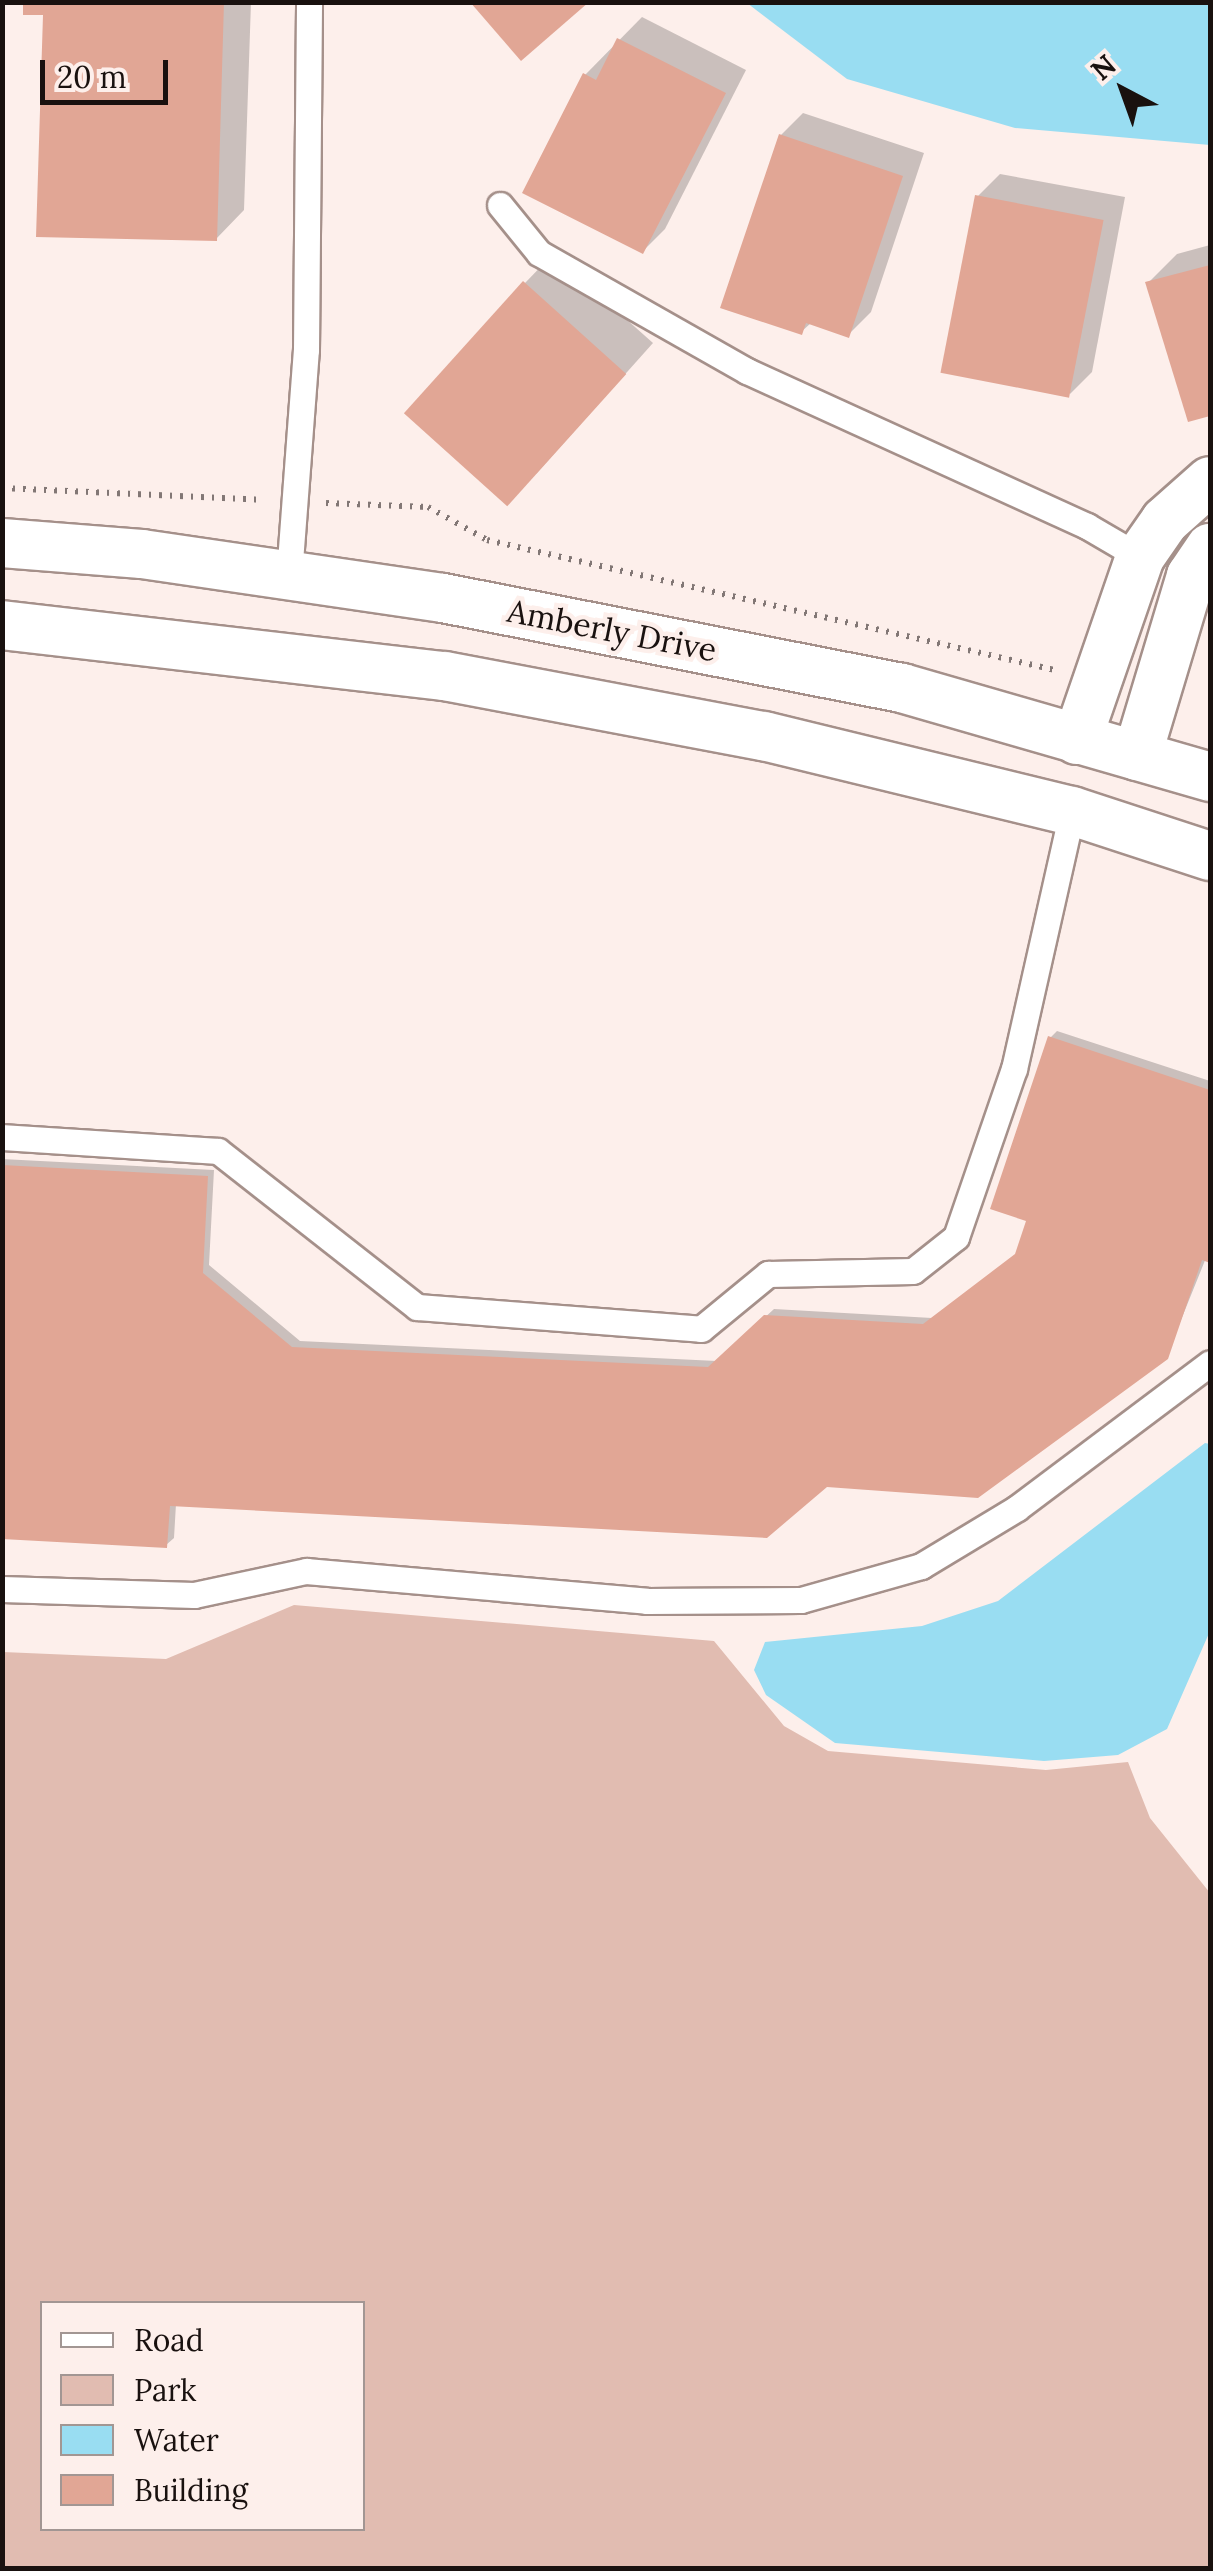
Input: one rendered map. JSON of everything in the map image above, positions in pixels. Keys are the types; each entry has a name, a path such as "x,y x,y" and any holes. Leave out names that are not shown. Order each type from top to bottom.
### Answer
{"street":[{"path":"1102,747 1140,557 1164,521 1210,480"},
{"name":"Amberly Drive","path":"2,543 142,554 443,598 902,688 1210,777"},
{"path":"1072,811 1201,562 1140,557"},
{"path":"2,625 445,676 764,736 1072,811 1210,856"}],"lane":[{"path":"289,575 306,350 309,2"},
{"path":"500,205 539,252 746,371 1087,526 1140,557"},
{"path":"2,1137 218,1151 416,1307 701,1329 768,1274 913,1272 956,1237 1014,1069 1072,811"},
{"path":"2,1589 194,1595 306,1571 647,1600 801,1600 921,1566 1017,1508 1210,1363"}],"path":[{"path":"2,488 428,507 487,540 1068,672"}],"green space":[{"path":"294,1605 714,1641 784,1726 828,1751 1046,1770 1128,1762 1150,1818 1210,1893 1210,2568 3,2568 3,1652 166,1659"}],"water":[{"path":"747,3 1210,3 1210,145 1015,128 847,79"},
{"path":"1205,1443 1210,1444 1210,1631 1167,1729 1118,1755 1044,1761 835,1743 766,1695 754,1670 765,1642 922,1626 998,1601"}],"building":[{"path":"23,2 224,2 217,241 36,237 43,15 23,15"},
{"path":"470,2 589,2 521,61"},
{"path":"617,38 726,93 643,254 522,193 583,73 596,80"},
{"path":"779,134 903,176 849,338 806,323 802,335 720,308"},
{"path":"975,195 1104,220 1069,398 940,373"},
{"path":"1210,265 1210,416 1188,422 1145,282"},
{"path":"523,281 626,374 507,506 404,413"},
{"path":"1048,1036 1210,1090 1210,1263 1202,1260 1168,1359 978,1498 827,1487 767,1538 170,1506 167,1548 2,1539 2,1165 208,1176 203,1273 292,1347 708,1367 764,1315 923,1324 1015,1254 1026,1221 990,1209"}]}
